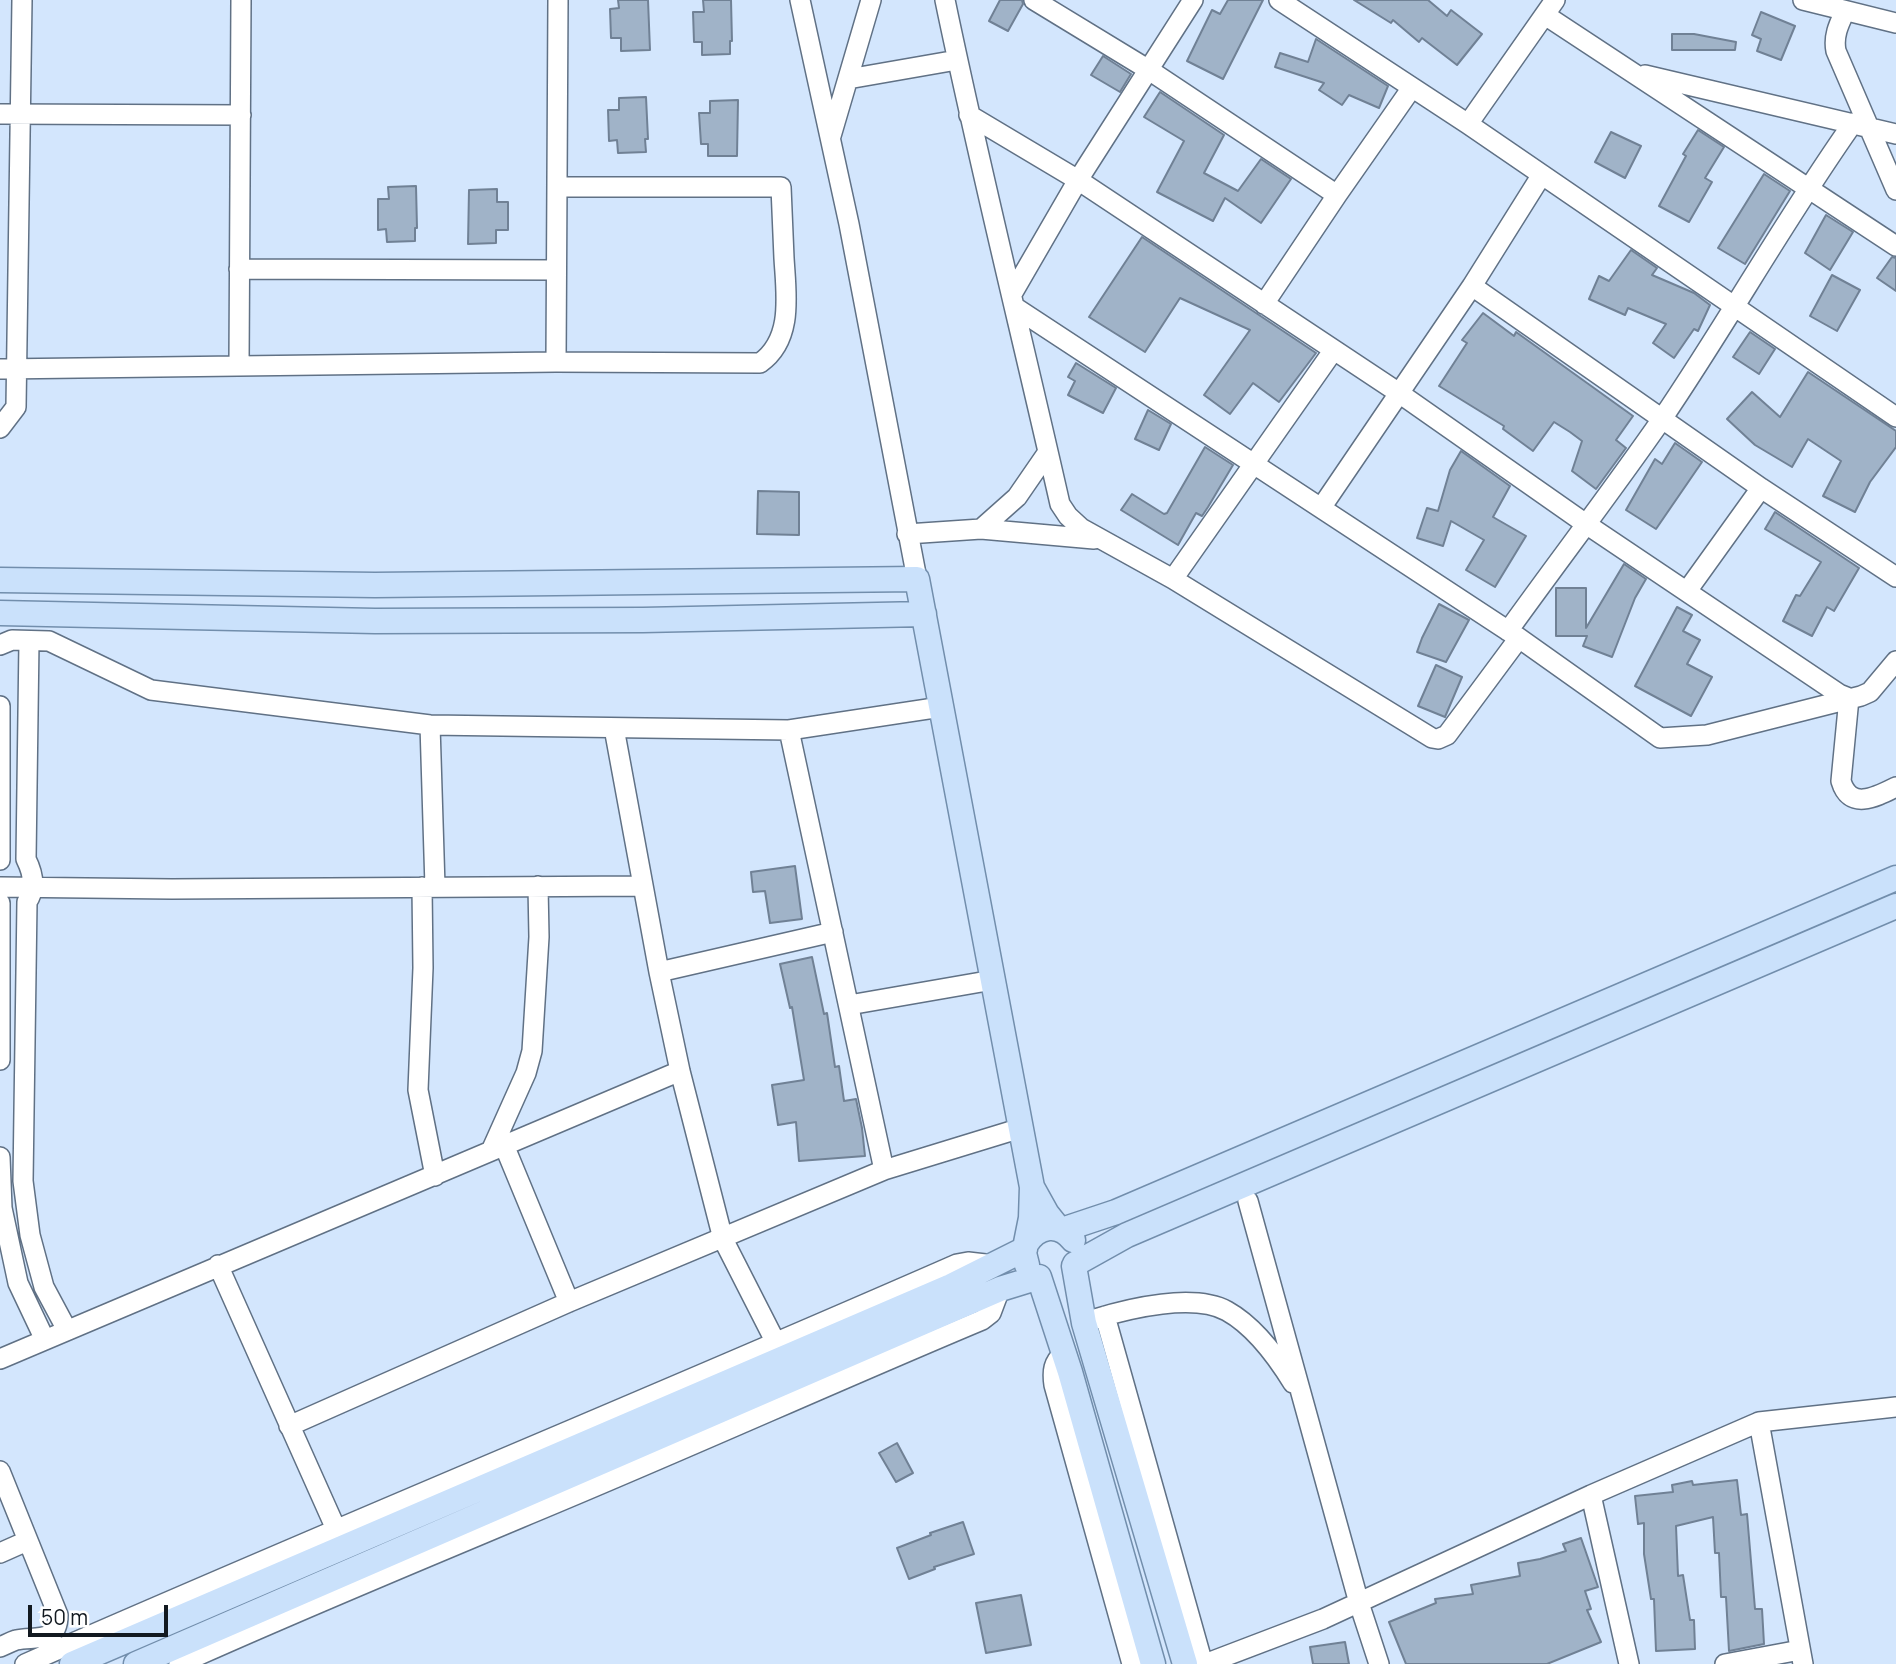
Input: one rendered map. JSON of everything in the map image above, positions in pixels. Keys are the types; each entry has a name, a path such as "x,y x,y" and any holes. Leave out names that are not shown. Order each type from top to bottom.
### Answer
{"main road":[{"path":"0,580 375,586 917,579 1032,1186 1031,1218 1025,1247 1026,1262 1030,1270 1039,1277 1054,1280 1063,1278 1075,1265 1140,1229 1896,906"},
{"path":"0,613 375,621 643,621 924,614"},
{"path":"72,1664 951,1286 1025,1247 1038,1231 1045,1228 1061,1230 1116,1212 1896,878"},
{"path":"1032,1186 1047,1214 1074,1242 1077,1250 1075,1265 1094,1319 1185,1664"},
{"path":"136,1664 1000,1289 1039,1277"},
{"path":"1039,1277 1065,1353 1153,1664"}],"street":[{"path":"0,428 16,407 8,369 20,114 22,0"},
{"path":"239,365 241,0"},
{"path":"556,362 558,0"},
{"path":"800,0 849,224 917,579"},
{"path":"830,137 871,0"},
{"path":"945,0 969,116 1060,504 1081,528 1100,540 1173,579 1426,735 1438,739 1447,735 1586,524 1661,419 1735,306 1807,188 1862,125"},
{"path":"1034,0 1149,69 1337,195"},
{"path":"1014,301 1078,180 1193,0"},
{"path":"1279,0 1468,124 1896,417"},
{"path":"1803,0 1896,23"},
{"path":"1468,124 1550,8 1632,72 1896,246"},
{"path":"1844,10 1836,32 1836,51 1862,125 1896,190"},
{"path":"848,79 957,61"},
{"path":"1632,72 1896,134"},
{"path":"1264,304 1412,89"},
{"path":"0,114 242,114"},
{"path":"969,116 1078,180 1399,393 1586,524 1839,694 1849,698"},
{"path":"1321,508 1472,286 1541,176"},
{"path":"8,369 556,362 760,363 771,352 779,340 787,306 781,187 557,187"},
{"path":"239,269 556,270"},
{"path":"1472,286 1761,488 1896,577"},
{"path":"1014,301 1254,464 1513,634 1660,738 1707,735 1870,692 1896,661"},
{"path":"1173,579 1333,351"},
{"path":"981,529 1017,497 1048,452"},
{"path":"1687,591 1761,488"},
{"path":"907,534 981,529 1100,540"},
{"path":"0,645 12,640 49,641 151,690 430,725 789,730 941,707"},
{"path":"29,641 26,859 32,870 32,895 27,902 23,1181 30,1235 44,1287 66,1331"},
{"path":"1849,698 1841,781 1844,791 1851,798 1863,799 1896,787"},
{"path":"0,706 0,860"},
{"path":"430,725 429,887 423,955 418,1090 435,1176"},
{"path":"614,728 641,886 659,972 680,1070 723,1239 776,1343"},
{"path":"789,730 884,1170"},
{"path":"538,886 539,937 532,1051 497,1148 569,1302"},
{"path":"0,887 172,889 641,886"},
{"path":"0,903 0,1059"},
{"path":"659,972 833,932"},
{"path":"849,1005 993,980"},
{"path":"0,1359 680,1070"},
{"path":"289,1426 569,1302 884,1170 1021,1128"},
{"path":"0,1157 2,1208 19,1283 45,1340"},
{"path":"1248,1201 1300,1395 1379,1664"},
{"path":"25,1664 957,1264 968,1262 995,1265"},
{"path":"218,1265 336,1529"},
{"path":"179,1664 982,1320 991,1313 1000,1289"},
{"path":"1300,1395 1286,1372 1253,1332 1227,1311 1209,1305 1188,1304 1130,1308 1094,1319 1204,1664 1284,1635 1359,1603 1591,1495 1759,1422 1896,1407"},
{"path":"1065,1353 1054,1366 1054,1385 1132,1664"},
{"path":"1725,1664 1802,1657 1759,1422"},
{"path":"0,1471 58,1615 58,1624 53,1632 44,1637 14,1641 0,1647"},
{"path":"1591,1495 1629,1664"},
{"path":"0,1553 27,1541"}],"building":[{"path":"618,0 648,0 650,50 621,51 621,38 611,38 610,9 619,8"},
{"path":"703,0 731,0 730,54 702,55 702,42 694,42 693,12 704,12"},
{"path":"1000,0 1022,0 1023,4 1008,31 989,21"},
{"path":"1228,0 1263,0 1223,79 1187,61 1212,10 1220,14"},
{"path":"1354,0 1428,0 1447,16 1451,10 1482,34 1457,65 1422,38 1419,42 1393,20 1391,23"},
{"path":"1761,12 1795,26 1781,60 1757,51 1761,39 1752,35"},
{"path":"1672,34 1694,34 1736,42 1735,50 1672,50"},
{"path":"1316,39 1388,86 1379,108 1349,95 1342,105 1319,90 1324,83 1275,67 1280,53 1308,62"},
{"path":"1103,56 1131,74 1120,92 1091,75"},
{"path":"1160,92 1224,135 1204,173 1238,191 1261,159 1291,179 1261,223 1225,198 1213,221 1157,192 1184,141 1144,117"},
{"path":"646,97 646,152 618,153 617,140 609,141 608,110 619,110 619,98"},
{"path":"738,100 737,156 708,156 708,144 701,144 699,113 710,113 710,101"},
{"path":"1698,130 1724,147 1705,178 1712,182 1689,222 1659,206 1686,156 1683,154"},
{"path":"1611,132 1641,146 1625,178 1595,162"},
{"path":"1764,174 1790,191 1745,264 1718,248"},
{"path":"416,186 415,241 387,242 386,229 378,230 378,199 389,199 388,187"},
{"path":"497,189 497,202 508,202 508,230 496,230 496,243 468,244 469,190"},
{"path":"1826,215 1853,232 1830,270 1805,253"},
{"path":"1142,237 1316,353 1279,402 1253,383 1230,414 1204,395 1250,330 1180,298 1145,352 1089,317"},
{"path":"1631,250 1657,268 1652,275 1694,293 1710,305 1698,331 1694,329 1674,358 1653,343 1666,324 1628,308 1625,315 1589,299 1599,276 1609,281"},
{"path":"1892,257 1896,258 1896,291 1877,278"},
{"path":"1832,275 1860,290 1837,331 1810,316"},
{"path":"1483,313 1514,336 1516,332 1633,416 1616,440 1626,448 1596,489 1572,471 1582,441 1570,432 1554,422 1533,451 1503,429 1504,426 1439,386 1467,343 1462,340"},
{"path":"1750,332 1775,349 1759,374 1733,357"},
{"path":"1076,363 1116,388 1103,413 1068,395 1075,381 1068,377"},
{"path":"1808,372 1896,431 1896,447 1870,482 1855,512 1823,496 1841,461 1808,439 1792,467 1755,445 1727,419 1752,392 1780,417"},
{"path":"1148,410 1171,424 1159,450 1135,439"},
{"path":"1675,443 1702,462 1656,529 1626,510 1655,459 1662,464"},
{"path":"1205,447 1233,465 1202,516 1196,513 1178,545 1121,510 1132,494 1164,514 1167,513"},
{"path":"1461,451 1510,486 1493,517 1526,536 1495,587 1466,570 1484,540 1451,521 1443,546 1417,538 1427,508 1438,511 1450,470"},
{"path":"758,491 799,492 799,535 757,534"},
{"path":"1775,512 1859,568 1834,611 1827,607 1812,636 1783,621 1796,595 1800,596 1821,562 1765,529"},
{"path":"1624,564 1646,579 1635,598 1612,657 1583,646 1587,636 1556,636 1556,588 1586,588 1586,628"},
{"path":"1439,604 1469,620 1446,662 1417,652"},
{"path":"1677,607 1692,615 1683,631 1700,640 1687,664 1712,677 1691,716 1635,686"},
{"path":"1436,665 1462,677 1445,717 1418,706"},
{"path":"795,866 802,919 770,923 765,891 753,892 751,872"},
{"path":"812,957 824,1014 827,1013 835,1067 839,1066 844,1101 856,1099 865,1156 799,1161 796,1122 778,1125 772,1085 804,1080 792,1007 790,1008 780,964"},
{"path":"897,1443 913,1473 896,1482 879,1453"},
{"path":"1737,1480 1741,1515 1747,1514 1755,1609 1762,1609 1764,1644 1729,1651 1726,1597 1721,1597 1719,1553 1715,1553 1713,1517 1676,1526 1678,1576 1683,1575 1690,1620 1694,1620 1695,1649 1656,1651 1654,1599 1651,1599 1644,1554 1644,1523 1638,1524 1635,1496 1673,1492 1672,1485 1692,1481 1693,1485"},
{"path":"963,1522 974,1554 934,1567 935,1569 909,1579 897,1548"},
{"path":"1581,1538 1598,1587 1585,1591 1591,1609 1587,1610 1601,1642 1547,1664 1406,1664 1389,1622 1436,1603 1435,1599 1473,1594 1471,1585 1520,1576 1518,1563 1566,1551 1563,1544"},
{"path":"1021,1595 1031,1645 986,1653 976,1603"},
{"path":"1345,1642 1349,1664 1313,1664 1310,1647"}]}
